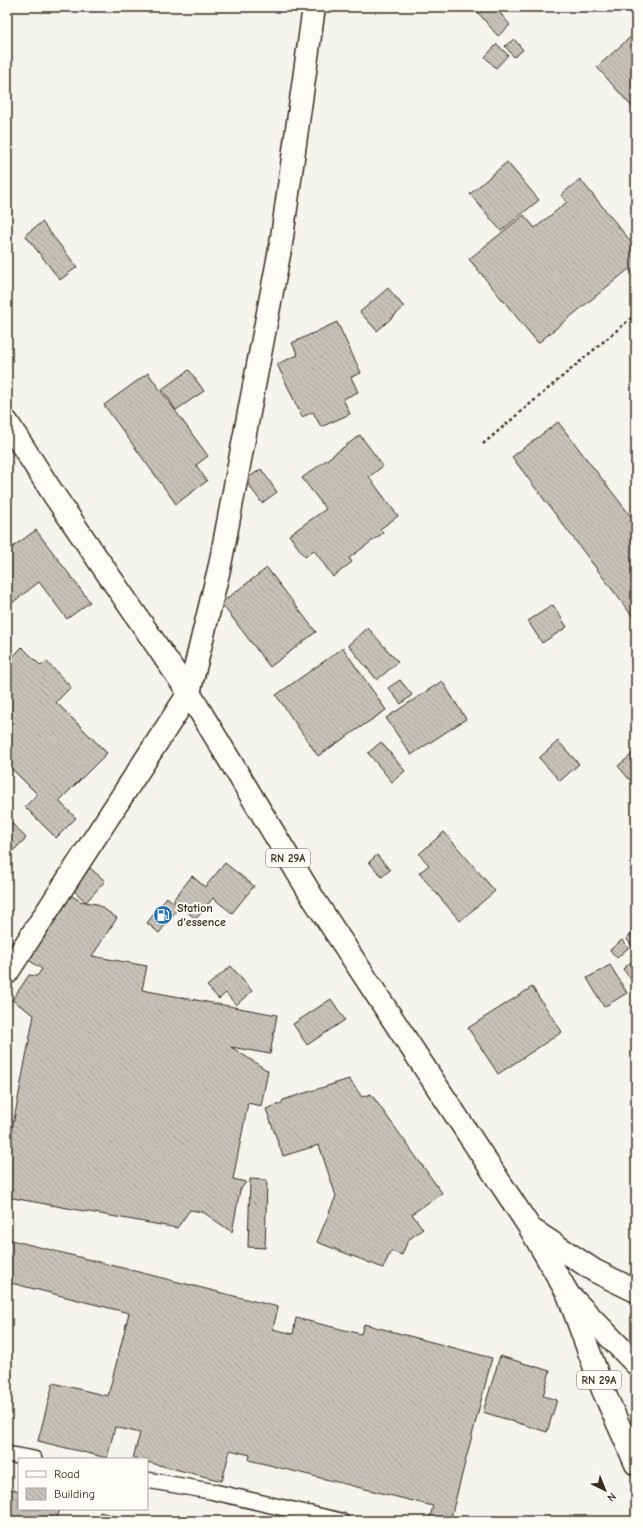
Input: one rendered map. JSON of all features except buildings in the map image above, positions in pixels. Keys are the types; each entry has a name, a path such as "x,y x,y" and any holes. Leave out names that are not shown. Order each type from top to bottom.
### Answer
{"main road":[{"path":"7,973 189,693 220,565 281,244 314,7"},
{"name":"RN 29A","path":"7,422 54,495 189,693 313,898 530,1228 568,1294 603,1390 636,1464"},
{"path":"530,1228 595,1271 627,1288 636,1291"},
{"name":"RN 29A","path":"568,1294 636,1364"}],"lane":[{"path":"7,1454 29,1458"},
{"path":"148,1480 210,1491 341,1521"}],"path":[{"path":"483,444 636,314"}],"place":[{"name":"Station d'essence","path":"163,915"}]}
